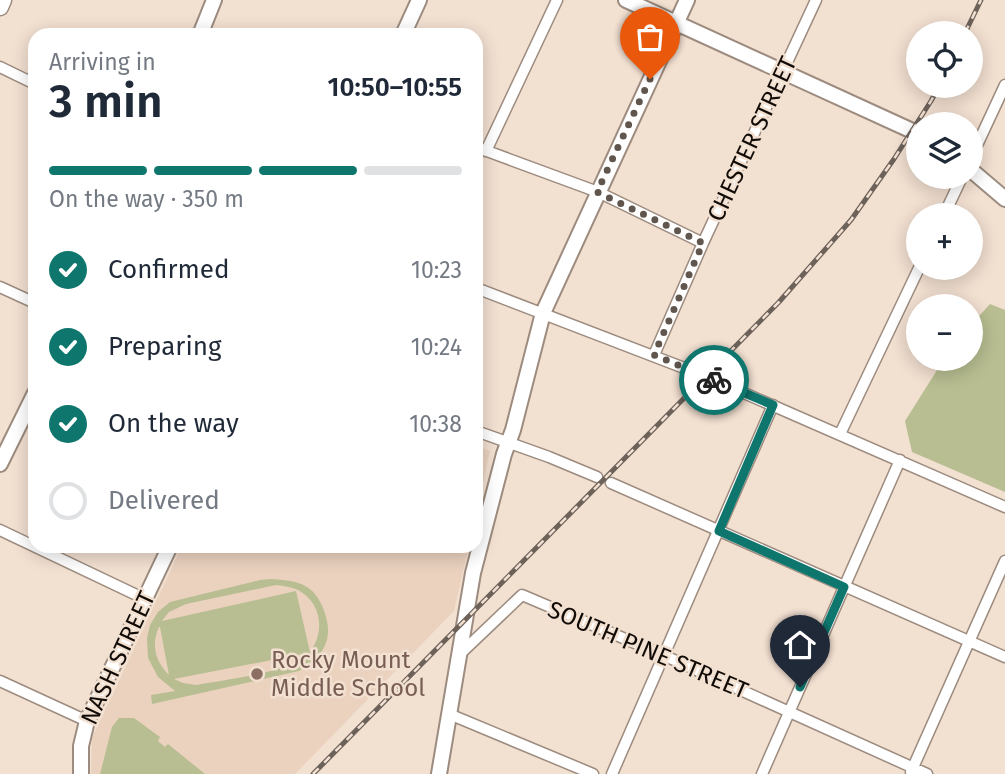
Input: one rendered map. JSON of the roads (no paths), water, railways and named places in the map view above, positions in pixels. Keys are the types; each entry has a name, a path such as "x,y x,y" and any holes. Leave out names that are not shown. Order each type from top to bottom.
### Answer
{"main road":[{"path":"0,7 3,0"}],"street":[{"path":"203,28 214,0"},
{"path":"406,28 419,0"},
{"path":"483,145 557,0"},
{"path":"626,0 906,128"},
{"path":"483,533 500,466 513,430 542,313 687,0"},
{"name":"CHESTER STREET","path":"654,355 816,0"},
{"path":"0,68 28,81"},
{"path":"983,132 1005,85"},
{"path":"483,150 597,192 703,243"},
{"path":"983,180 1005,199"},
{"path":"841,434 913,280"},
{"path":"0,287 28,300"},
{"path":"483,291 654,355 1005,507"},
{"path":"612,774 773,405"},
{"path":"0,464 28,407"},
{"path":"483,433 597,477"},
{"path":"762,774 900,460"},
{"path":"611,483 1005,657"},
{"path":"0,530 28,543"},
{"path":"48,553 145,599"},
{"name":"NASH STREET","path":"81,774 83,731 167,553"},
{"path":"439,774 478,553"},
{"path":"911,771 1005,561"},
{"name":"SOUTH PINE STREET","path":"459,655 522,595 789,712 911,771 927,774"},
{"path":"0,681 87,721"},
{"path":"449,714 593,774"}],"railway":[{"path":"971,21 981,0"},
{"path":"313,774 779,302 851,220 933,98"}],"place":[{"name":"Rocky Mount Middle School","path":"257,674"}]}
